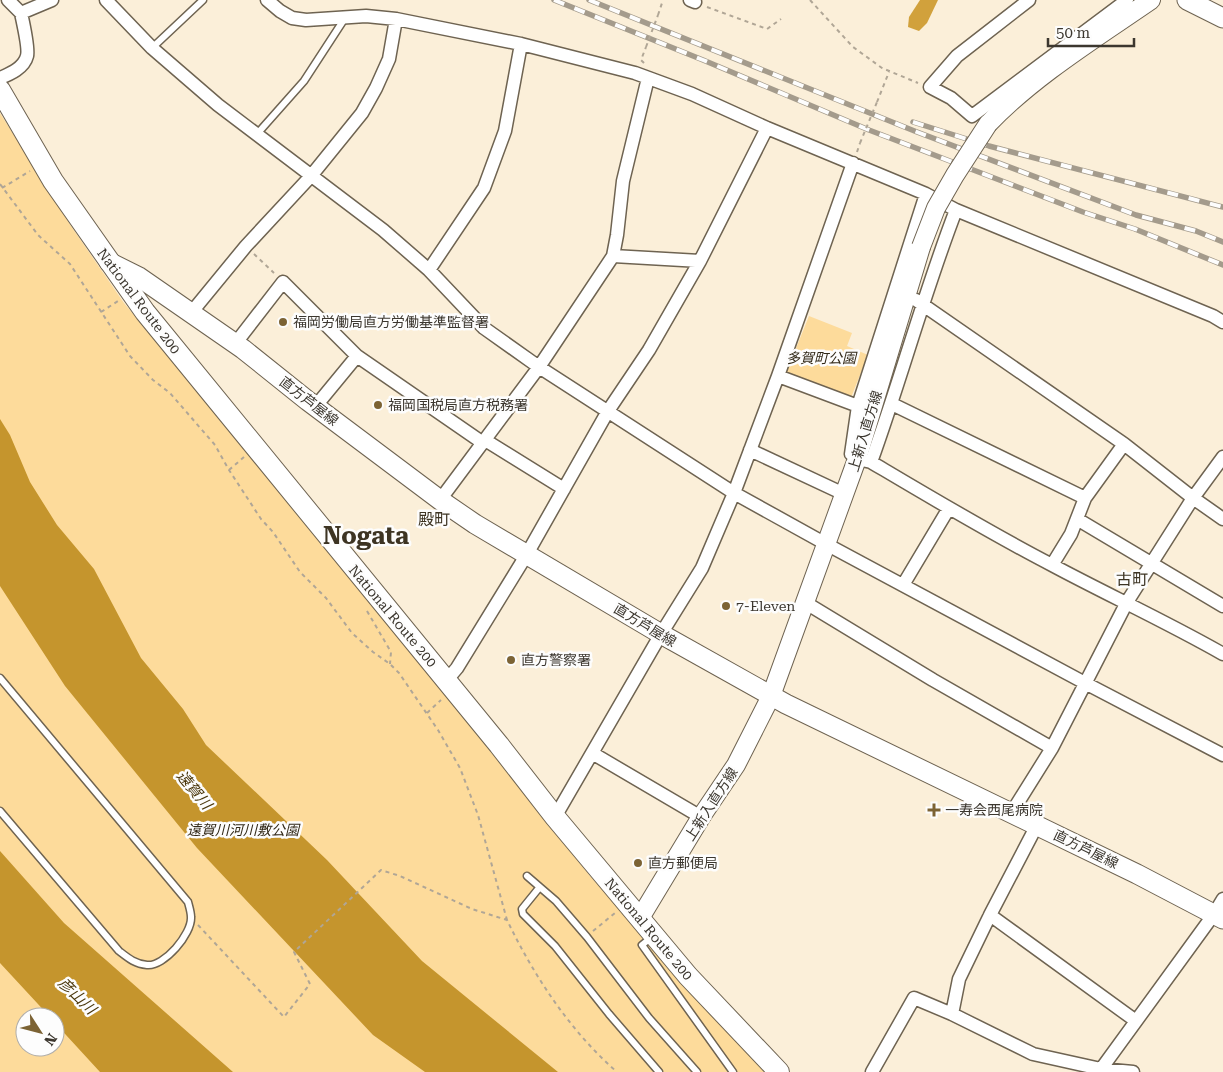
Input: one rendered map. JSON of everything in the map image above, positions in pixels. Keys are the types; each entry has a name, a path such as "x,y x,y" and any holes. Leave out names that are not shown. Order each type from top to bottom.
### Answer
{"highway":[{"name":"National Route 200","path":"0,90 53,181 144,312 499,744 555,817 688,976 779,1072"}],"main road":[{"name":"上新入直方線","path":"640,918 736,765 771,696 844,494 864,460 921,247 936,208 988,124 1009,102 1151,0"},
{"path":"1187,0 1223,18"},
{"name":"直方芦屋線","path":"109,262 139,277 235,344 315,407 474,524 661,634 771,696 1137,874 1220,911"}],"street":[{"path":"0,78 22,66 27,56 21,13 8,0"},
{"path":"21,13 52,0"},
{"path":"106,0 152,48 218,105 383,230 429,270 484,328 539,367 734,493 1085,683 1223,755"},
{"path":"267,0 292,18 306,20 366,16 396,19 521,44 635,73 692,94 767,128 926,194 956,210 1098,267 1223,322"},
{"path":"1029,0 957,56 930,88 951,98 972,116 1127,0"},
{"path":"190,313 246,246 310,176 362,113 376,88 389,58 396,19"},
{"path":"429,270 484,188 505,131 521,44"},
{"path":"440,500 539,367 613,256 623,181 648,78"},
{"path":"446,681 457,668 526,554 608,410 649,350 700,260 767,128"},
{"path":"555,817 661,634 702,568 734,493 778,376 853,163"},
{"path":"926,194 858,406 851,454 1052,565 1127,602 1223,654"},
{"path":"864,460 892,404 919,302 956,210"},
{"path":"613,256 700,260"},
{"path":"235,344 282,282 357,356 484,441 564,489"},
{"path":"919,302 1124,444 1223,519"},
{"path":"315,407 357,356"},
{"path":"778,376 858,406"},
{"path":"892,404 1085,498"},
{"path":"1052,565 1071,534 1085,498 1124,444"},
{"path":"750,450 844,494"},
{"path":"1012,812 1052,748 1127,602 1223,456"},
{"path":"903,585 949,508"},
{"path":"1077,519 1151,565 1223,606"},
{"path":"806,603 933,680 1052,748"},
{"path":"592,753 702,817"},
{"path":"952,1014 958,980 1037,825"},
{"path":"1100,1070 1220,911"},
{"path":"990,914 1136,1021"},
{"path":"872,1072 914,998 952,1014 1033,1054 1100,1070 1133,1072"}],"lane":[{"path":"152,48 203,0"},
{"path":"257,134 304,81 345,18"},
{"path":"0,678 188,902 192,918 185,938 168,956 149,966 133,962 119,951 0,811"},
{"path":"527,876 556,901 587,936 648,1018 697,1072"},
{"path":"540,888 522,910 523,914 555,946 609,1014 659,1072"},
{"path":"654,935 642,945 733,1072"}],"path":[{"path":"648,78 651,70 641,60 663,0"},
{"path":"810,0 853,47 889,72 930,88"},
{"path":"693,1 767,29 781,19"},
{"path":"860,143 889,72"},
{"path":"2,188 21,176"},
{"path":"0,184 38,236 70,264 130,356 153,380 170,393 215,445 228,470 300,572 326,598 352,633 399,673 427,713 460,768 487,844 507,920 523,954 557,1005 596,1054 617,1072"},
{"path":"246,246 282,282"},
{"path":"101,312 113,305"},
{"path":"228,470 238,462"},
{"path":"375,595 364,604 392,652 390,664"},
{"path":"427,713 438,702"},
{"path":"192,918 284,1017 310,984 294,952 381,870 400,876 472,909 507,920"},
{"path":"587,936 617,912"}],"green space":[{"name":"遠賀川河川敷公園","path":"0,113 71,226 124,303 440,687 590,876 768,1072 0,1072"},
{"name":"多賀町公園","path":"809,316 852,333 847,346 868,355 850,400 786,373"}],"shaded area":[{"path":"920,0 938,0 927,23 919,31 908,27 909,17"}],"water":[{"name":"遠賀川","path":"0,419 10,435 30,482 57,525 94,569 141,658 183,709 206,745 327,860 422,961 558,1072 425,1072 373,1035 197,848 65,686 0,586"},
{"name":"彦山川","path":"0,851 64,923 233,1072 100,1072 65,1034 65,1007 41,1007 0,963"}],"railway":[{"path":"554,0 869,130 1083,212 1135,229 1223,265"},
{"path":"589,0 917,132 1136,215 1196,231 1223,242"},
{"path":"913,122 989,146 1223,207"}],"place":[{"name":"福岡労働局直方労働基準監督署","path":"283,322"},
{"name":"福岡国税局直方税務署","path":"378,405"},
{"name":"7-Eleven","path":"726,606"},
{"name":"直方警察署","path":"511,660"},
{"name":"一寿会西尾病院","path":"934,810"},
{"name":"直方郵便局","path":"638,863"}],"district":[{"name":"殿町","path":"434,519"},
{"name":"Nogata","path":"366,536"},
{"name":"古町","path":"1132,579"}]}
